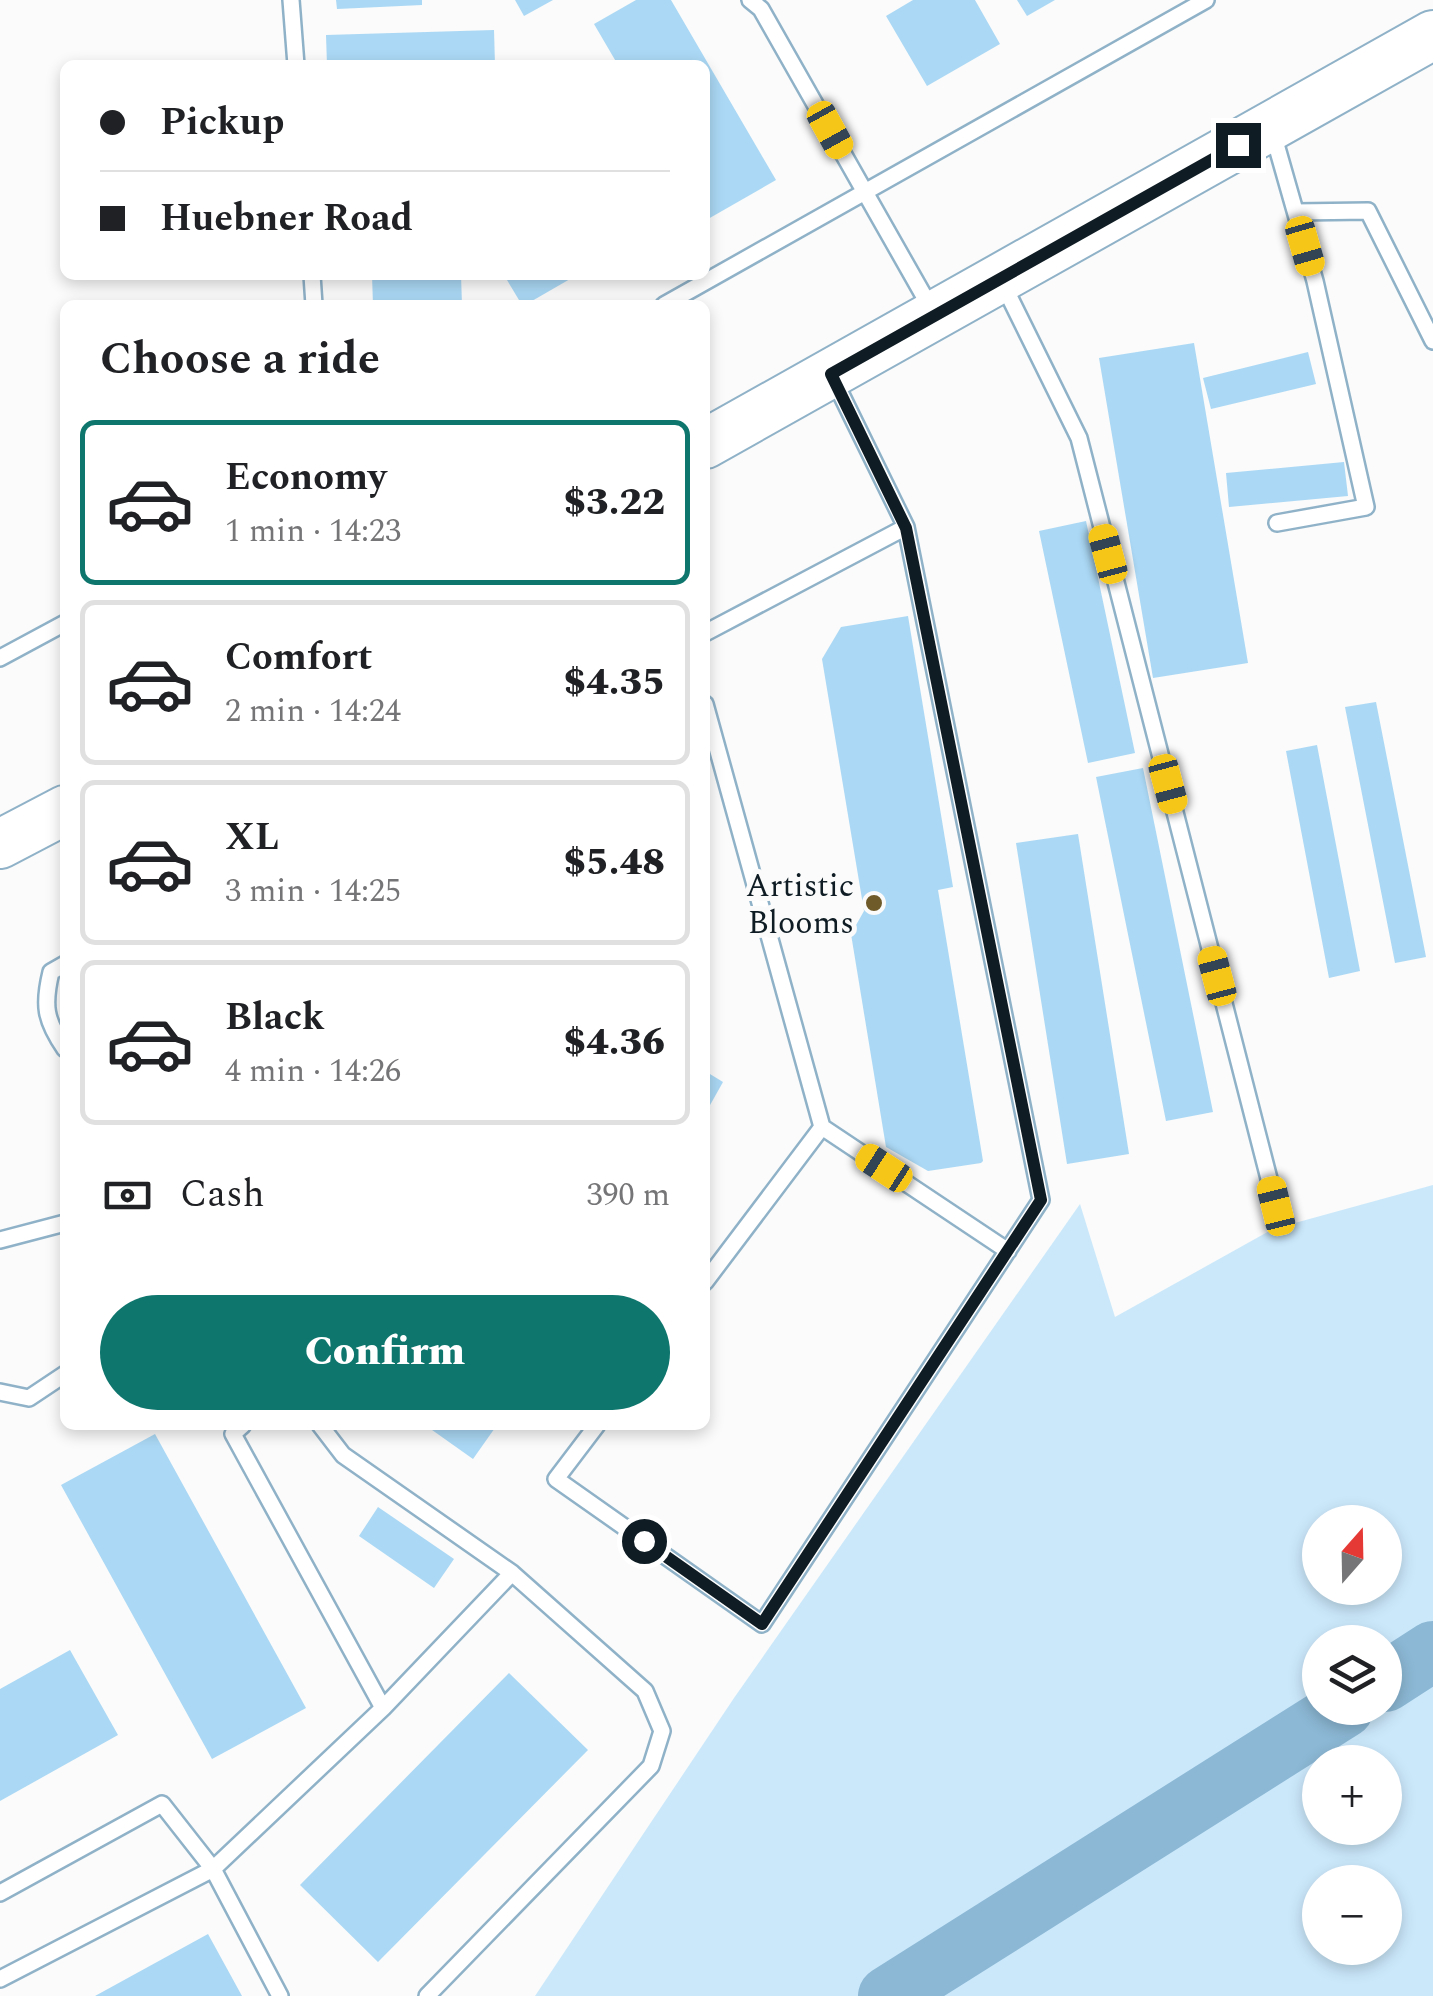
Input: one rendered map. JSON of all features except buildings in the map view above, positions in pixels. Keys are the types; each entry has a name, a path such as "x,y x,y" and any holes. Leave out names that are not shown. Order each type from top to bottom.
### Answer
{"main road":[{"path":"710,441 1433,34"},
{"path":"0,844 60,813"}],"lane":[{"path":"291,0 296,60"},
{"path":"750,0 761,9 935,316"},
{"path":"710,279 1206,0"},
{"path":"1271,126 1315,280 1366,507 1277,523"},
{"path":"1296,212 1368,211 1433,341"},
{"path":"1000,278 1079,438 1276,1206"},
{"path":"673,300 708,280"},
{"path":"593,1430 556,1478 762,1624 1041,1200 906,528 831,374"},
{"path":"710,629 906,528"},
{"path":"0,658 60,626"},
{"path":"710,722 822,1128 1008,1251"},
{"path":"60,967 51,972 44,1000 60,1041"},
{"path":"710,1275 822,1128"},
{"path":"0,1240 60,1223"},
{"path":"0,1392 28,1398 60,1377"},
{"path":"237,1430 233,1434 384,1708"},
{"path":"324,1430 343,1455 512,1573 645,1690 662,1731 651,1766 427,1996"},
{"path":"0,1979 213,1869 384,1708 512,1573"},
{"path":"0,1893 162,1804 213,1869 280,1996"}],"shaded area":[{"path":"1433,1185 1433,1996 535,1996 734,1698 1080,1204 1115,1317 1273,1229"}],"waterway":[{"path":"1402,1671 1433,1651"},
{"path":"888,1996 1317,1725"}],"place":[{"name":"Artistic Blooms","path":"874,903"}],"route":[{"path":"644,1541 762,1624 1041,1200 906,528 831,374 1238,145"}]}
